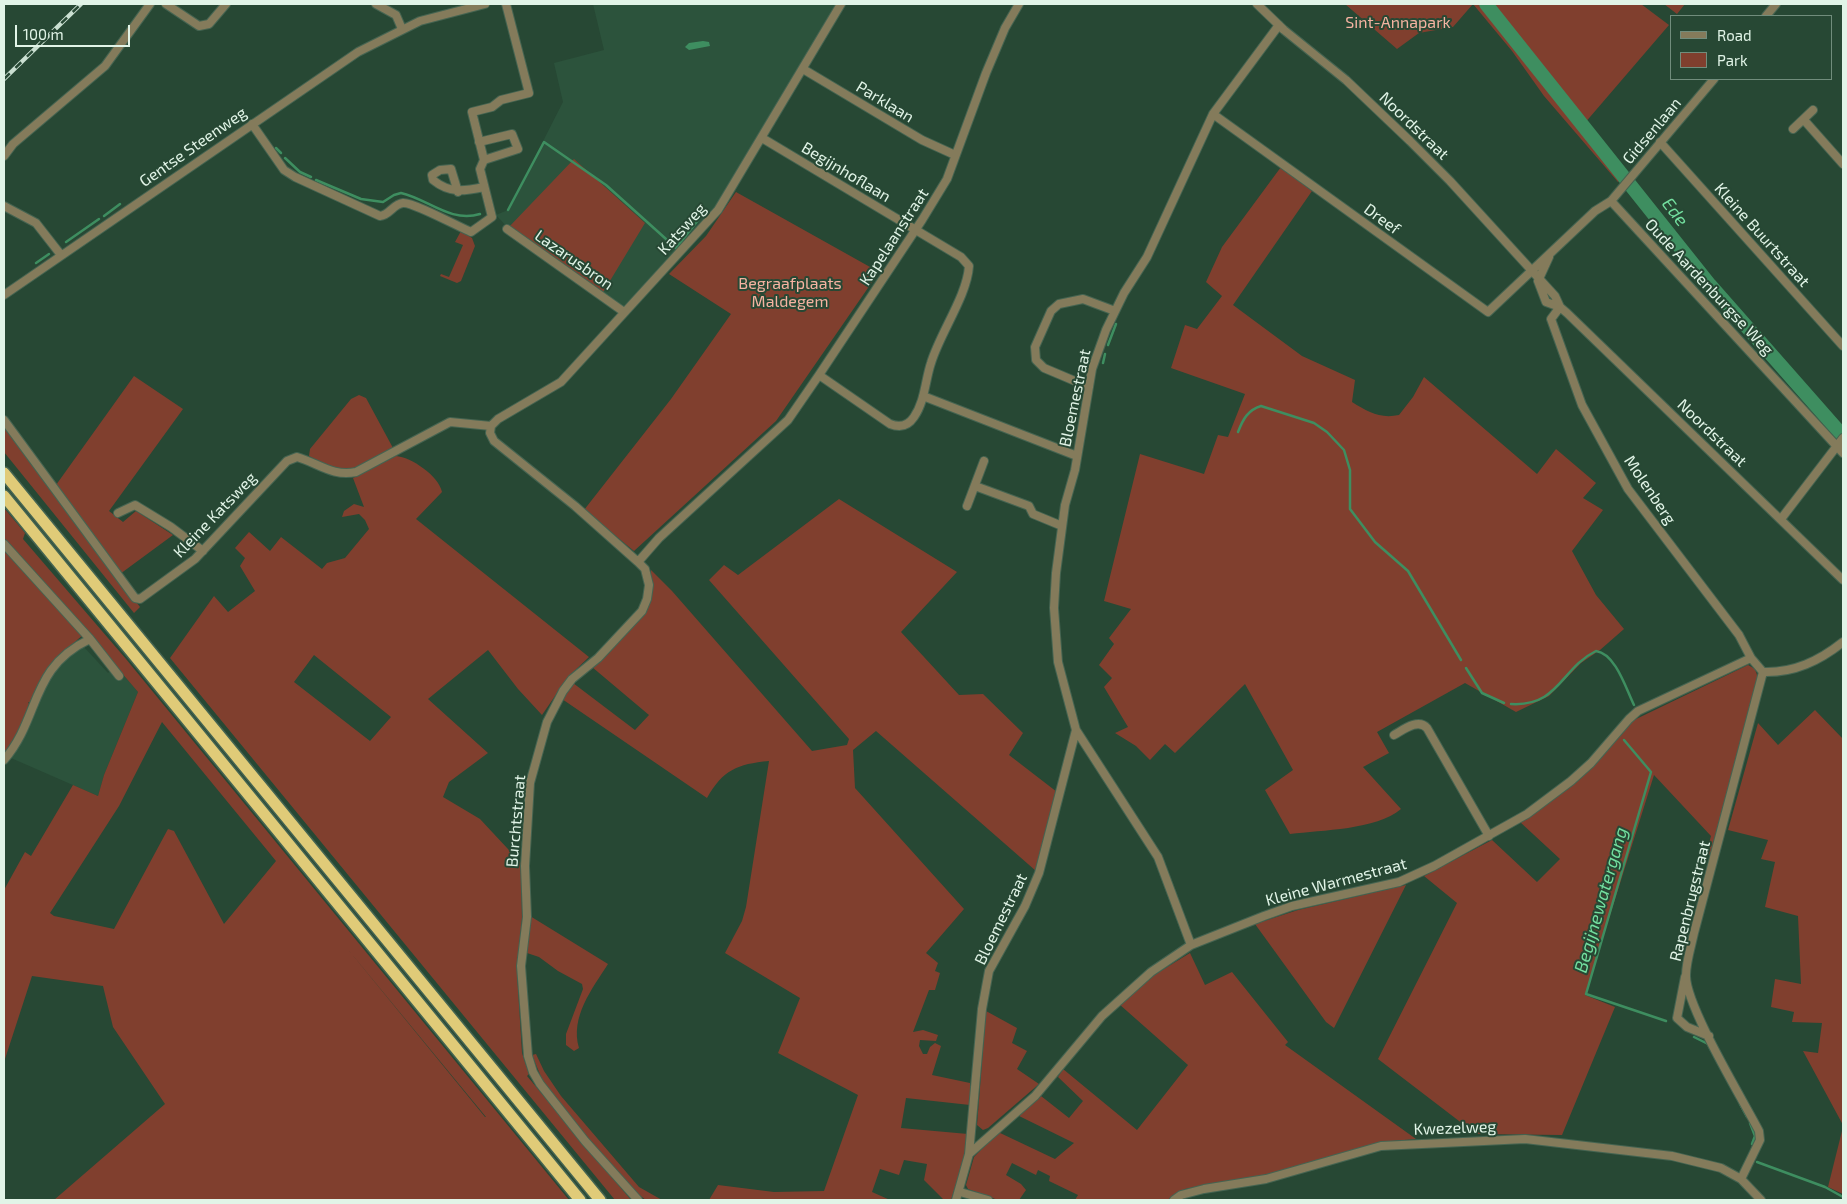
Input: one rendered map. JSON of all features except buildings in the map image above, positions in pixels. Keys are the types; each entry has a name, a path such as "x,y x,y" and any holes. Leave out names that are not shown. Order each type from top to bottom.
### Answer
{"highway":[{"path":"4,472 600,1200"},
{"path":"4,496 580,1200"}],"street":[{"path":"4,156 13,144 105,66 150,4"},
{"path":"166,4 199,26 214,19 226,4"},
{"path":"376,4 396,15 402,29"},
{"name":"Gentse Steenweg","path":"4,295 338,65 420,21 484,4"},
{"path":"252,124 284,170 295,177 380,216 387,214 395,206 408,203 471,232 492,217 480,169 484,160 472,112 492,107 501,100 529,93 506,4"},
{"name":"Katsweg","path":"491,426 498,419 562,382 615,326 624,312 718,210 841,4"},
{"name":"Kapelaanstraat","path":"638,562 659,538 788,420 819,375 916,230 947,179 1004,28 1019,4"},
{"name":"Noordstraat","path":"1257,4 1278,25 1346,80 1450,181 1531,272 1538,281 1546,302 1560,307 1843,580"},
{"path":"1767,15 1776,4"},
{"name":"Bloemestraat","path":"1191,945 1158,857 1076,730 1058,662 1055,629 1056,572 1062,526 1077,456 1092,369 1115,311 1154,243 1213,114 1278,25"},
{"name":"Parklaan","path":"803,69 922,140 955,155"},
{"name":"Gidsenlaan","path":"1611,201 1713,80"},
{"path":"1793,129 1813,110"},
{"name":"Dreef","path":"1213,114 1488,312 1531,272"},
{"path":"1804,120 1843,164"},
{"path":"479,142 512,134 518,149 484,160"},
{"name":"Begijnhoflaan","path":"762,138 960,257 969,266 965,283 931,362 923,396"},
{"name":"Kleine Buurtstraat","path":"1660,142 1843,346"},
{"path":"458,192 484,187"},
{"path":"1531,272 1549,257 1595,211 1611,201"},
{"name":"Oude Aardenburgse Weg","path":"1611,201 1840,442 1843,453"},
{"path":"4,206 36,223 61,255"},
{"name":"Lazarusbron","path":"508,229 624,312"},
{"path":"1538,281 1549,257"},
{"path":"1089,387 1044,368 1036,360 1034,347 1051,311 1059,304 1083,299 1115,311"},
{"name":"Molenberg","path":"1560,307 1551,319 1582,405 1628,489 1739,635 1751,658 1763,672"},
{"path":"819,375 896,426 908,424 913,418 923,396 1077,456"},
{"name":"Kleine Katsweg","path":"4,420 136,598 140,599 203,551 287,461 297,457 329,471 356,472 450,422 491,426"},
{"name":"Burchtstraat","path":"491,426 490,433 494,441 506,453 575,506 638,562 645,570 649,585 647,599 642,611 598,658 572,679 563,691 547,722 530,783 525,866 526,917 522,966 528,1056 533,1072 540,1084 585,1141 638,1200"},
{"path":"1781,519 1840,442"},
{"path":"967,506 984,461"},
{"path":"975,486 1029,506 1033,514 1062,526"},
{"path":"118,513 136,505 171,527 203,551"},
{"path":"4,544 90,639 119,676"},
{"path":"4,760 21,734 50,669 63,655 90,639"},
{"path":"1763,672 1776,672 1812,663 1843,642"},
{"name":"Kleine Warmestraat","path":"969,1154 1036,1096 1102,1016 1131,988 1191,945 1292,906 1399,882 1434,866 1527,814 1571,781 1638,712 1751,658"},
{"name":"Rapenbrugstraat","path":"1741,1179 1760,1140 1759,1131 1709,1036 1688,990 1686,972 1694,933 1763,672"},
{"path":"1394,735 1414,724 1424,724 1489,836"},
{"name":"Bloemestraat","path":"969,1154 982,1009 989,971 1025,906 1039,873 1076,730"},
{"path":"1686,972 1680,994 1677,1018 1686,1027 1709,1036"},
{"name":"Kwezelweg","path":"1174,1200 1181,1195 1204,1189 1266,1179 1373,1147 1524,1139 1672,1156 1721,1168 1741,1179"},
{"path":"956,1200 960,1192 969,1154"},
{"path":"1741,1179 1761,1200"},
{"path":"960,1192 988,1200"}],"shaded area":[{"path":"593,4 836,4 760,136 715,207 695,231 623,307 508,228 496,215 508,210 563,102 554,63 604,50"},
{"path":"709,42 710,46 689,50 685,47 689,43"},
{"path":"83,646 108,673 116,666 138,692 104,775 98,796 11,758 44,686 65,657"}],"green space":[{"name":"Sint-Annapark","path":"1345,4 1473,4 1453,27 1419,33 1397,49"},
{"path":"1473,4 1641,4 1669,25 1584,124 1623,177 1618,182 1544,96 1512,51"},
{"path":"1664,4 1685,4 1677,14"},
{"path":"574,159 645,223 602,294 508,228"},
{"path":"1281,167 1312,191 1233,305 1302,356 1355,380 1352,402 1369,412 1386,416 1399,415 1413,397 1424,377 1537,474 1556,449 1596,483 1583,498 1603,510 1572,551 1596,595 1624,629 1600,650 1581,663 1549,696 1516,712 1465,683 1377,732 1389,753 1363,767 1401,809 1390,816 1363,825 1290,834 1265,790 1293,770 1245,684 1175,753 1165,744 1150,760 1136,746 1115,733 1128,727 1104,687 1112,678 1099,665 1114,644 1109,638 1131,609 1104,601 1140,454 1204,474 1218,435 1228,437 1245,394 1171,368 1185,325 1197,329 1222,296 1206,282 1222,247"},
{"name":"Begraafplaats Maldegem","path":"736,192 879,272 776,421 634,551 584,510 671,399 731,314 669,274 706,236"},
{"path":"461,231 472,238 475,246 461,281 457,283 440,276 441,274 449,277 463,245 455,242"},
{"path":"134,376 183,409 109,511 123,522 136,511 173,535 120,574 56,485"},
{"path":"359,395 366,398 393,448 360,466 344,469 323,463 309,456 310,449 351,399"},
{"path":"4,425 140,607 134,613 4,452"},
{"path":"396,456 424,468 436,480 442,492 416,519 589,657 568,677 542,715 518,689 488,650 428,699 488,753 449,782 443,797 480,819 521,863 522,918 517,972 522,1053 529,1074 527,1076 631,1200 615,1200 170,658 214,596 228,612 255,591 240,566 245,558 235,548 249,532 270,551 281,537 322,569 327,563 345,558 369,529 365,520 359,514 342,517 344,511 354,504 364,507 353,478","holes":["314,655 391,717 370,741 294,682"]},
{"path":"839,499 957,572 901,632 959,695 983,694 1023,733 1009,755 1057,792 1036,871 876,731 853,750 855,788 964,909 926,953 938,963 935,971 940,973 935,990 929,990 913,1032 923,1030 938,1035 936,1041 920,1040 919,1046 923,1054 927,1054 930,1047 935,1043 941,1046 932,1075 970,1083 970,1105 906,1098 901,1128 968,1134 965,1156 951,1200 944,1200 924,1180 927,1164 904,1160 899,1175 880,1169 872,1192 890,1200 709,1200 718,1185 774,1192 824,1191 858,1095 778,1053 800,998 725,953 742,921 746,907 769,761 748,764 732,770 719,781 707,798 562,699 573,683 635,730 649,715 592,667 647,609 651,590 651,570 672,591 812,751 847,745 849,739 709,580 724,565 738,575"},
{"path":"4,508 25,533 23,539 126,659 569,1200 54,1200 165,1104 113,1027 103,986 32,976 4,1062 4,890 25,852 31,856 73,785 98,796 104,775 138,692 4,538","holes":["162,722 276,861 224,924 174,831 168,829 114,929 54,916 50,913 119,806","346,947 486,1117 485,1117"]},
{"path":"4,547 83,635 58,658 47,672 31,703 28,702 29,704 20,728 4,754"},
{"path":"1748,665 1755,669 1758,678 1710,855 1706,854 1711,836 1654,775 1585,995 1615,1007 1562,1135 1476,1134 1378,1059 1457,903 1424,876 1492,840 1537,882 1560,859 1520,822 1559,795 1588,770 1632,721"},
{"path":"1815,710 1843,739 1843,1125 1803,1051 1818,1053 1822,1023 1792,1022 1794,1012 1771,1007 1775,979 1801,984 1798,916 1765,907 1775,862 1761,859 1768,840 1728,830 1758,723 1778,745"},
{"path":"1406,885 1334,1028 1326,1022 1255,924 1298,910"},
{"path":"530,916 608,964 589,993 580,1014 577,1025 579,1048 574,1051 566,1045 566,1034 583,989 582,984 558,971 539,957 527,953"},
{"path":"1190,953 1205,985 1232,972 1288,1042 1285,1045 1416,1139 1381,1142 1263,1176 1185,1189 1167,1200 1075,1200 1078,1195 1049,1181 1050,1176 1038,1170 1036,1175 1012,1163 1006,1175 1021,1184 1026,1190 1019,1200 998,1200 968,1189 966,1185 974,1157 998,1132 1055,1159 1074,1143 1017,1115 1041,1096 1069,1118 1083,1101 1058,1077 1063,1069 1137,1130 1188,1065 1119,1004 1151,977"},
{"path":"986,1011 1017,1028 1012,1043 1027,1051 1017,1069 1039,1084 988,1128 983,1130 977,1125"},
{"path":"536,1054 544,1071 561,1096 639,1187 662,1200 646,1200 629,1188 544,1084 532,1055"},
{"path":"1843,1127 1843,1194 1828,1187"}],"waterway":[{"name":"Ede","path":"1486,4 1710,285 1843,436"},
{"name":"Begijnewatergang","path":"508,210 544,142 606,185 676,248 706,210"},
{"name":"Begijnewatergang","path":"276,148 281,153"},
{"name":"Begijnewatergang","path":"285,158 300,172 311,177"},
{"name":"Begijnewatergang","path":"316,180 361,199 383,202 401,193 449,213 469,216 480,214"},
{"name":"Begijnewatergang","path":"104,216 120,204"},
{"name":"Begijnewatergang","path":"66,242 99,219"},
{"name":"Begijnewatergang","path":"36,263 49,254"},
{"name":"Begijnewatergang","path":"1108,345 1116,324"},
{"name":"Begijnewatergang","path":"1103,363 1105,354"},
{"name":"Begijnewatergang","path":"1238,432 1246,416 1261,406 1314,423 1327,432 1344,450 1350,470 1350,509 1375,542 1408,571 1461,660"},
{"name":"Begijnewatergang","path":"1511,704 1527,703 1540,699 1550,693 1584,658 1596,651 1609,658 1615,665 1634,705"},
{"name":"Begijnewatergang","path":"1466,668 1482,693 1504,703"},
{"name":"Begijnewatergang","path":"1624,740 1651,772 1586,994 1666,1021"},
{"name":"Begijnewatergang","path":"1694,1037 1708,1044 1711,1050"},
{"name":"Begijnewatergang","path":"1740,1104 1747,1117"},
{"name":"Begijnewatergang","path":"1750,1123 1755,1136 1752,1144"},
{"name":"Begijnewatergang","path":"1757,1162 1825,1187 1843,1197"}],"railway":[{"path":"4,79 81,4"}]}
